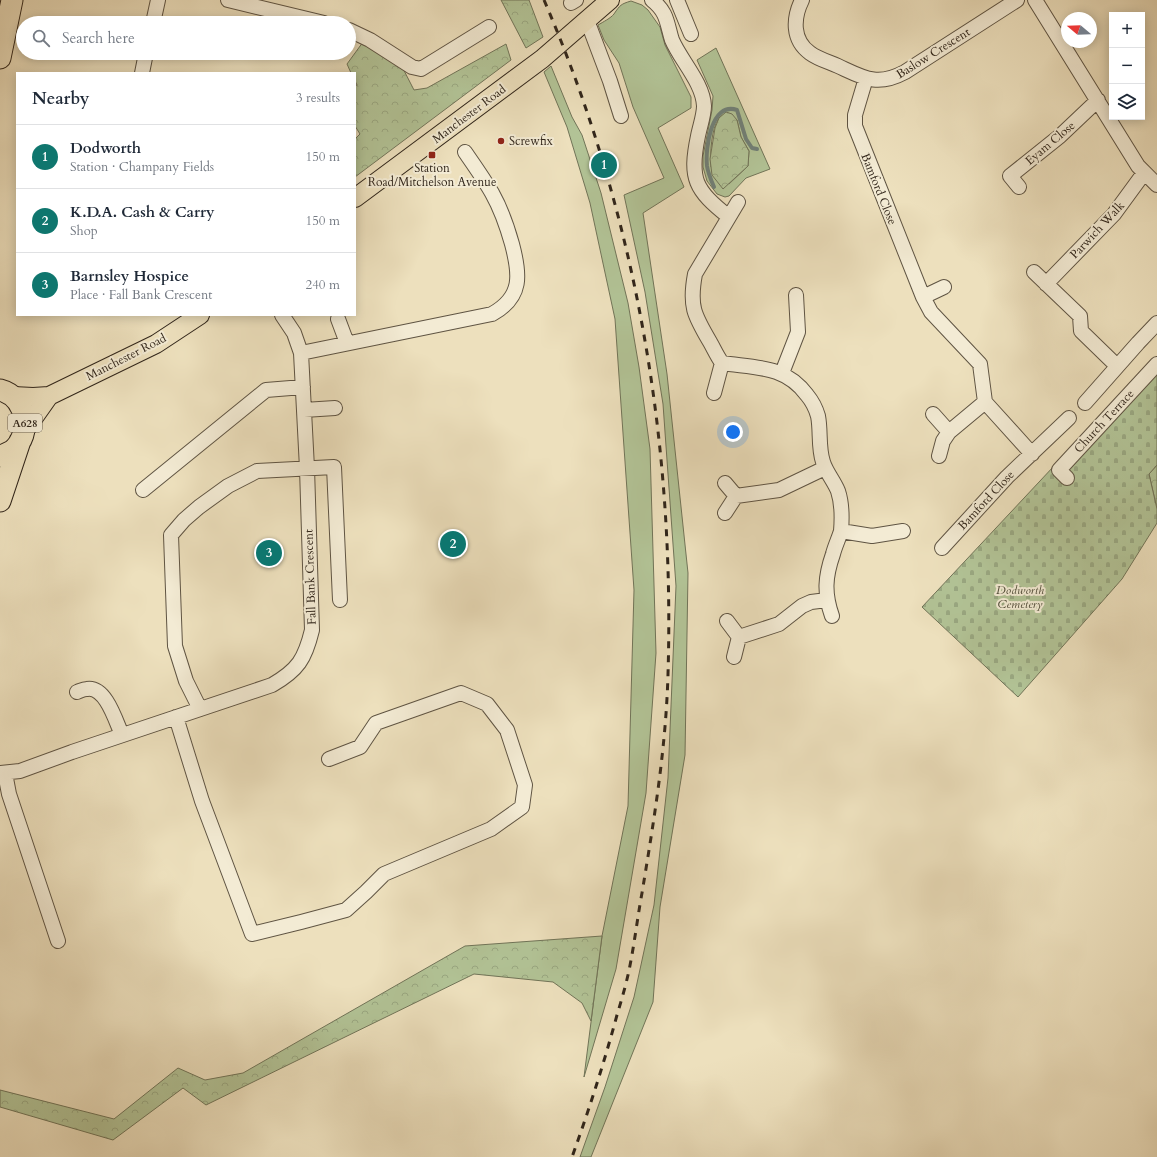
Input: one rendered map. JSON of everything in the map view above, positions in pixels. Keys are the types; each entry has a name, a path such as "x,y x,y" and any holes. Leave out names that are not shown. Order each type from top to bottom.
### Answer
{"highway":[{"path":"0,58 12,0"},
{"name":"Manchester Road","path":"0,501 23,435 24,412 22,408 4,391"},
{"name":"Manchester Road","path":"0,456 12,451 23,435"}],"main road":[{"name":"Manchester Road","path":"356,197 542,59 610,0"},
{"name":"Manchester Road","path":"4,391 33,397 49,396 156,344 198,316"},
{"name":"Manchester Road","path":"23,435 49,396"}],"street":[{"path":"155,16 158,0"},
{"path":"229,0 295,16"},
{"path":"652,0 665,14 672,38 702,94 704,106 694,163 696,178 701,191 705,196 729,217"},
{"name":"Baslow Crescent","path":"802,0 795,20 796,35 802,45 810,53 866,78 881,80 899,76 1017,0"},
{"path":"1035,0 1138,166 1157,185"},
{"path":"665,14 678,4 691,34"},
{"path":"584,23 590,28 610,81 621,116"},
{"path":"356,33 370,40 412,67 421,69 489,27"},
{"path":"142,72 145,60"},
{"name":"Bamford Close","path":"866,78 856,115 855,126 923,297 931,312 980,364 985,402"},
{"name":"Eyam Close","path":"1019,187 1010,176 1060,136 1098,100"},
{"path":"301,353 492,314 501,309 514,292 517,283 517,263 506,223 492,192 465,152"},
{"name":"Parwich Walk","path":"1046,284 1114,214 1144,173"},
{"path":"738,202 695,274 692,300 696,317 722,363 766,369 782,373 792,379 803,389 812,402 818,416 820,449 825,468 838,491 841,505 841,531 826,575 827,600 832,616"},
{"path":"1034,272 1080,316 1081,331 1117,366"},
{"path":"923,297 944,287"},
{"path":"782,373 798,332 796,294"},
{"name":"Fall Bank Crescent","path":"2,773 20,771 272,685 288,676 295,668 308,645 312,630 307,468 301,353 294,333 283,316"},
{"path":"338,319 347,343"},
{"path":"1085,403 1157,323"},
{"path":"714,393 722,363"},
{"name":"Church Terrace","path":"1067,478 1059,470 1157,364"},
{"path":"143,490 266,390 303,387"},
{"path":"939,456 942,441 949,432 985,402 1032,454"},
{"path":"304,410 335,408"},
{"path":"933,414 949,432"},
{"name":"Bamford Close","path":"942,548 1007,477 1069,418"},
{"path":"200,709 186,681 175,646 171,534 199,507 228,486 257,471 334,467 340,600"},
{"path":"725,513 736,496 779,490 825,468"},
{"path":"725,483 736,496"},
{"path":"841,531 872,536 903,531"},
{"path":"739,637 779,624 802,606 811,602 827,600"},
{"path":"727,621 739,637"},
{"path":"734,657 739,637"},
{"path":"77,692 88,689 98,692 107,701 122,735"},
{"path":"176,717 202,801 252,934 346,910 384,874 491,829 522,807 525,785 507,730 487,704 462,692 376,723 360,747 329,759"},
{"path":"2,773 58,941"}],"green space":[{"path":"501,0 529,0 543,37 526,48"},
{"path":"631,1 642,5 648,10 660,27 665,45 691,97 691,108 658,128 684,187 643,213 667,374 688,573 685,755 660,907 653,1002 591,1157 580,1157 605,1087 634,997 654,905 668,778 676,586 663,404 645,292 624,195 664,178 633,107 619,63 604,40 598,25 611,17 621,5"},
{"path":"363,42 396,55 414,90 427,88 506,44 511,60 356,176 356,138 360,134 356,128 356,72 351,72 347,64 350,60 356,60 356,52"},
{"path":"716,48 770,169 746,178 729,196 725,197 717,194 707,181 703,167 703,156 712,110 713,96 697,60","holes":["727,112 737,120 741,137 749,151 748,166 729,184 711,167 712,142 714,128 720,117"]},
{"path":"551,66 572,117 582,135 601,193 628,303 639,367 650,449 656,653 646,793 616,969 584,1077 602,936 628,806 634,590 615,319 590,203 567,127 544,72"},
{"path":"726,112 732,114 737,120 741,137 749,151 748,166 723,189 712,175 710,159 715,128 719,118"},
{"name":"Dodworth Cemetery","path":"1157,356 1157,465 1149,474 1157,509 1157,523 1122,579 1018,697 922,607"},
{"path":"1157,465 1157,509 1149,474"},
{"path":"602,936 591,1021 582,1003 553,982 474,974 206,1105 183,1088 113,1140 0,1107 0,1090 114,1119 178,1068 205,1080 243,1073 465,946"}],"waterway":[{"path":"714,187 707,169 707,149 712,128 716,119 721,113 728,109 737,110 746,139 752,148 757,149"}],"railway":[{"path":"544,0 576,81 603,163 626,246 643,330 656,415 665,501 668,587 668,674 665,729 655,811 632,955 626,985 607,1051 572,1157"}],"place":[{"name":"Screwfix","path":"501,141"},
{"name":"Station Road/Mitchelson Avenue","path":"432,155"},
{"name":"Dodworth","path":"604,165"},
{"name":"K.D.A. Cash & Carry","path":"453,544"},
{"name":"Barnsley Hospice","path":"269,553"}]}
